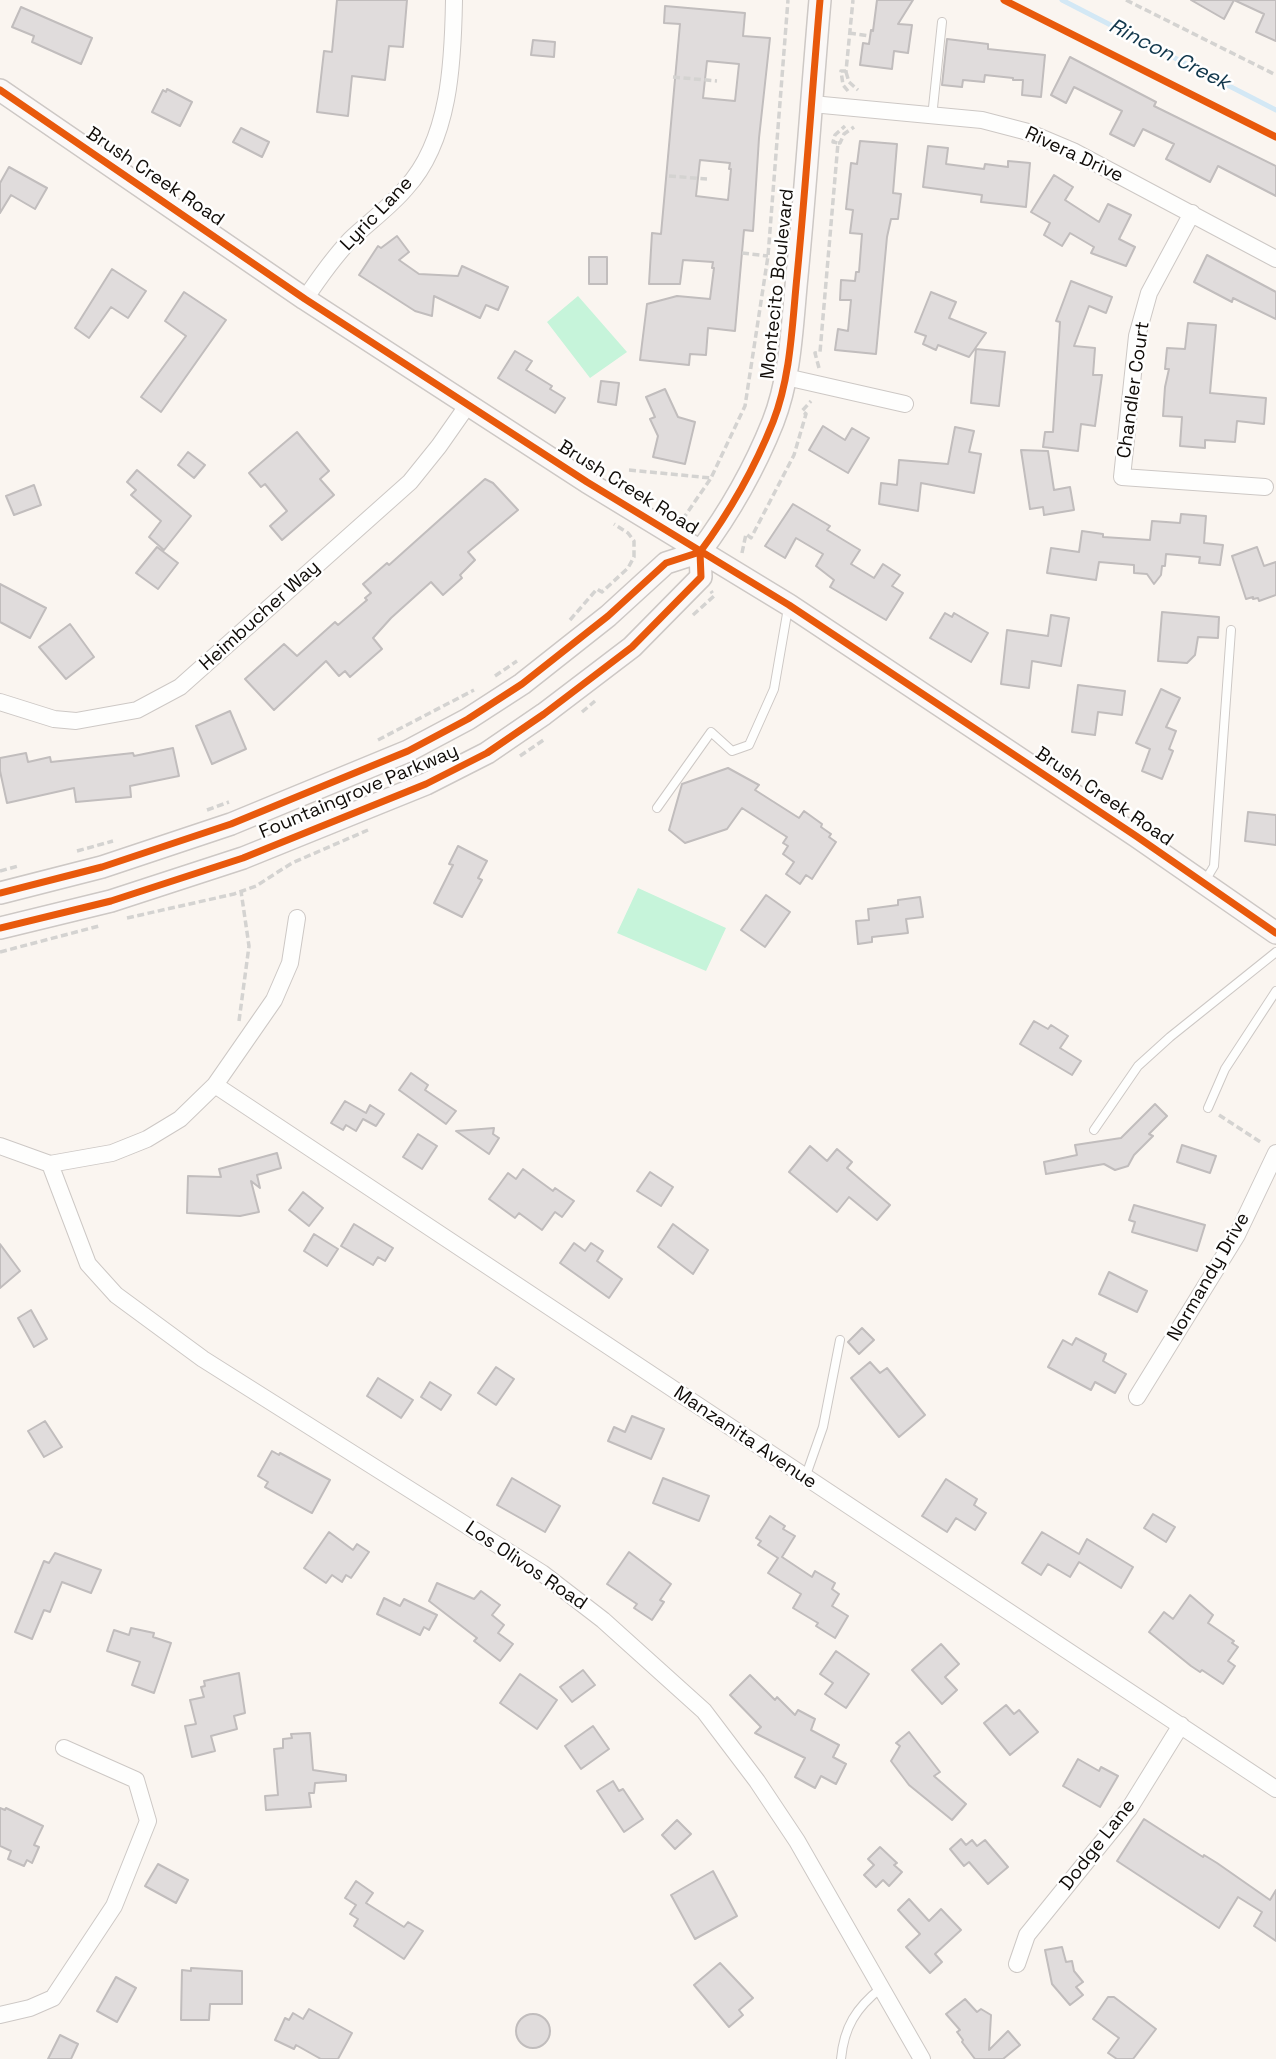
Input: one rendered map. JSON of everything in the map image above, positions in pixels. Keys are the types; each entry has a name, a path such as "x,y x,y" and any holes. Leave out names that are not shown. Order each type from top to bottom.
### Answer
{"main road":[{"name":"Montecito Boulevard","path":"700,552 750,470 773,422 786,377 820,0"},
{"name":"Brush Creek Road","path":"0,90 306,299 467,405 789,605 1136,836 1276,933"},
{"name":"Fountaingrove Parkway","path":"0,893 102,867 231,824 408,751 468,719 522,684 608,617 666,563 700,552 701,577 632,647 544,714 487,753 426,784 243,858 111,901 0,928"}],"street":[{"name":"Lyric Lane","path":"306,299 350,240 408,187 432,151 446,97 454,36 454,0"},
{"name":"Rivera Drive","path":"812,104 982,120 1028,132 1073,151 1276,259"},
{"name":"Chandler Court","path":"1192,212 1149,293 1137,336 1122,477 1265,487"},
{"path":"786,377 905,404"},
{"name":"Heimbucher Way","path":"0,702 54,719 76,721 137,710 180,687 410,482 467,405"},
{"path":"0,1146 50,1164 112,1153 147,1139 180,1119 215,1085 274,1000 290,963 296,918"},
{"name":"Manzanita Avenue","path":"215,1085 1276,1789"},
{"name":"Normandy Drive","path":"1137,1397 1237,1235 1270,1149"},
{"name":"Los Olivos Road","path":"50,1164 88,1264 116,1295 203,1359 542,1573 603,1620 704,1712 757,1781 790,1831 922,2059"},
{"name":"Dodge Lane","path":"1017,1964 1027,1935 1129,1809 1181,1725"},
{"path":"0,2015 30,2008 53,1998 114,1906 148,1821 136,1780 64,1748"}],"lane":[{"path":"932,117 942,22"},
{"path":"657,808 711,732 732,751 749,745 775,689 789,605"},
{"path":"1203,883 1214,866 1231,630"},
{"path":"1094,1130 1138,1066 1276,952"},
{"path":"1208,1108 1225,1069 1276,991"},
{"path":"805,1478 823,1427 840,1340"},
{"path":"841,2059 842,2046 857,2010 881,1987"}],"path":[{"path":"685,516 711,478 745,405 768,257 788,0"},
{"path":"853,0 846,71 849,82 858,90"},
{"path":"1126,0 1276,75"},
{"path":"849,33 869,36"},
{"path":"846,71 841,71 841,79 848,91"},
{"path":"673,76 717,81"},
{"path":"838,143 833,142 835,135 845,126"},
{"path":"819,368 815,353 820,352 838,143 847,130 854,127"},
{"path":"669,176 707,179"},
{"path":"742,253 768,257"},
{"path":"741,550 746,534 751,537 794,456 806,414 802,411 811,401"},
{"path":"629,470 711,478"},
{"path":"563,628 597,589 602,592 632,562 634,541 628,533 614,524"},
{"path":"491,679 525,655"},
{"path":"374,742 480,687"},
{"path":"200,812 239,798"},
{"path":"68,854 120,839"},
{"path":"0,871 27,864"},
{"path":"239,1024 249,946 241,891"},
{"path":"1208,1108 1270,1149"}],"green space":[{"path":"578,296 627,352 590,378 547,322"},
{"path":"638,888 726,928 706,971 617,933"}],"building":[{"path":"337,0 407,0 403,47 389,46 385,80 352,76 348,116 317,112 324,51 332,52"},
{"path":"877,0 913,0 898,24 912,25 908,53 894,51 892,69 860,65 863,43 869,44 871,30 873,31"},
{"path":"1191,0 1234,0 1224,19"},
{"path":"1234,0 1276,0 1276,41 1256,32 1264,14"},
{"path":"665,6 745,13 743,36 770,38 759,138 753,231 744,230 735,331 708,328 706,355 690,354 689,365 640,360 647,304 677,296 710,299 714,268 713,262 683,260 680,284 649,284 652,233 661,234 680,24 664,23","holes":["707,61 739,64 735,101 703,98","700,160 730,163 728,200 696,196"]},
{"path":"21,7 92,38 81,64 32,42 34,36 12,27"},
{"path":"947,39 988,44 988,49 1045,55 1041,97 1022,95 1023,80 1013,78 985,75 984,82 963,80 962,87 942,85"},
{"path":"533,40 555,42 554,57 531,55"},
{"path":"1070,57 1156,102 1154,106 1276,166 1276,196 1218,166 1210,182 1166,159 1174,144 1143,129 1134,146 1110,134 1122,111 1074,87 1066,103 1051,95"},
{"path":"167,89 192,102 180,126 152,112 163,90 166,92"},
{"path":"241,128 269,142 262,157 233,142"},
{"path":"860,141 897,144 893,193 901,194 898,219 891,219 887,237 876,354 835,350 838,329 848,331 851,300 840,300 841,280 855,281 856,272 859,272 862,234 850,233 853,210 846,209 851,163 857,164"},
{"path":"928,146 948,148 946,164 984,169 985,164 1008,167 1008,161 1030,163 1026,207 981,202 982,195 923,187"},
{"path":"9,167 47,188 35,209 11,195 0,213 0,183"},
{"path":"1054,175 1073,187 1065,200 1099,222 1108,204 1131,215 1119,239 1135,247 1126,266 1091,253 1094,247 1070,233 1062,246 1044,235 1050,223 1031,212"},
{"path":"397,236 409,252 399,260 419,274 458,276 462,266 508,287 498,310 486,305 480,318 434,296 432,316 415,311 359,275 378,246 381,248"},
{"path":"1207,255 1276,292 1276,319 1233,298 1232,302 1194,282"},
{"path":"589,257 607,257 607,284 589,284"},
{"path":"112,269 146,291 128,318 111,307 89,338 75,328"},
{"path":"1071,281 1112,297 1106,313 1089,306 1074,346 1095,348 1093,375 1102,375 1095,426 1081,424 1078,451 1043,447 1045,432 1053,432 1060,322 1056,321"},
{"path":"184,292 226,320 161,412 141,397 186,336 165,321"},
{"path":"931,292 956,302 949,318 986,333 969,357 938,345 936,350 923,344 926,336 915,332"},
{"path":"1188,323 1216,325 1210,393 1266,398 1264,424 1237,421 1235,442 1205,440 1205,448 1180,446 1182,417 1163,416 1169,369 1165,369 1167,348 1185,349"},
{"path":"976,349 1005,352 999,406 971,403"},
{"path":"515,351 532,361 526,370 552,386 550,389 565,398 555,413 498,378"},
{"path":"601,381 619,383 616,405 598,402"},
{"path":"665,389 678,417 695,422 685,464 653,457 658,436 650,419 655,417 646,397"},
{"path":"823,426 845,440 852,428 869,438 848,473 809,450"},
{"path":"955,427 974,431 969,452 981,454 974,493 921,483 918,511 879,504 881,483 897,485 899,460 948,464"},
{"path":"297,432 329,471 320,479 334,495 282,540 270,526 287,511 265,484 261,487 249,473"},
{"path":"1021,450 1048,451 1054,490 1070,487 1074,510 1044,515 1043,507 1030,509"},
{"path":"188,452 205,465 194,478 178,465"},
{"path":"137,470 191,516 164,550 149,537 161,521 131,495 136,490 127,482"},
{"path":"485,479 493,483 518,510 468,552 475,560 460,575 462,578 443,595 431,582 373,638 382,649 350,677 345,671 339,676 326,661 274,710 245,679 284,644 297,656 335,622 338,625 367,600 365,598 371,593 363,584 387,563 389,565"},
{"path":"34,485 41,505 14,515 6,496"},
{"path":"793,504 830,526 827,530 860,550 851,564 874,578 883,564 900,575 892,586 903,593 886,620 830,587 834,580 816,566 823,554 796,538 785,558 765,546"},
{"path":"1181,514 1206,516 1204,543 1223,545 1220,565 1199,563 1200,557 1166,554 1165,566 1162,566 1161,575 1154,584 1147,574 1134,573 1134,565 1099,562 1096,580 1047,573 1051,548 1079,552 1082,531 1103,534 1103,537 1150,540 1152,521 1180,523"},
{"path":"157,547 178,563 158,589 136,573"},
{"path":"1257,547 1264,566 1276,562 1276,595 1259,601 1253,597 1246,599 1232,556"},
{"path":"0,584 46,608 30,638 0,622"},
{"path":"1162,612 1219,617 1218,638 1198,637 1195,655 1187,663 1158,661"},
{"path":"945,613 952,617 954,613 988,633 971,662 930,638"},
{"path":"1051,615 1069,618 1061,666 1032,661 1029,688 1001,684 1007,630 1048,636"},
{"path":"70,624 94,657 66,679 39,647"},
{"path":"1078,685 1125,691 1122,715 1098,712 1095,735 1072,732"},
{"path":"1161,689 1180,698 1166,727 1176,731 1169,749 1173,751 1162,779 1142,771 1150,749 1136,743"},
{"path":"230,711 246,749 212,764 196,726"},
{"path":"173,748 179,776 130,786 131,797 76,802 74,788 7,803 0,758 26,753 28,762 50,757 51,762 133,753 134,756"},
{"path":"728,768 759,785 755,790 799,818 804,811 831,834 829,837 836,842 812,879 806,875 800,884 786,874 794,862 783,854 788,846 783,843 787,837 742,808 727,829 685,843 669,830 682,784"},
{"path":"1248,812 1276,815 1276,845 1245,841"},
{"path":"458,846 487,861 478,878 482,880 462,917 434,903 453,865 449,864"},
{"path":"766,895 790,912 765,947 741,930"},
{"path":"920,897 923,917 906,919 908,933 872,937 872,942 858,944 856,921 869,920 868,909 898,905 898,900"},
{"path":"1034,1021 1048,1029 1051,1025 1068,1036 1060,1048 1081,1061 1072,1075 1020,1044"},
{"path":"411,1073 428,1085 425,1090 456,1111 446,1124 399,1090"},
{"path":"345,1101 366,1113 370,1105 384,1114 376,1126 363,1119 356,1131 346,1125 343,1130 331,1123"},
{"path":"1155,1104 1167,1116 1149,1134 1153,1136 1134,1155 1128,1166 1115,1170 1104,1164 1046,1174 1044,1162 1077,1155 1075,1145 1121,1138"},
{"path":"494,1128 493,1134 499,1138 489,1154 456,1131"},
{"path":"418,1134 437,1146 422,1169 403,1157"},
{"path":"1182,1145 1216,1156 1210,1173 1177,1162"},
{"path":"810,1146 827,1161 837,1149 852,1162 847,1168 890,1205 877,1220 849,1197 837,1212 789,1172"},
{"path":"277,1153 281,1168 257,1175 260,1188 251,1181 259,1212 240,1216 187,1213 188,1176 221,1177 219,1169"},
{"path":"523,1169 553,1191 555,1188 574,1201 562,1217 555,1212 542,1230 519,1213 515,1218 489,1199 508,1173 516,1179"},
{"path":"650,1172 673,1187 661,1206 637,1191"},
{"path":"303,1192 323,1208 309,1226 289,1210"},
{"path":"1134,1205 1205,1225 1197,1251 1132,1232 1135,1222 1129,1220"},
{"path":"354,1224 393,1248 385,1261 378,1257 373,1265 341,1246"},
{"path":"673,1224 708,1250 693,1274 658,1247"},
{"path":"314,1234 338,1249 327,1266 304,1251"},
{"path":"574,1243 585,1251 591,1243 603,1251 597,1261 622,1279 609,1298 560,1263"},
{"path":"0,1244 20,1271 0,1288"},
{"path":"1109,1272 1147,1291 1137,1312 1099,1294"},
{"path":"31,1310 47,1339 34,1347 18,1318"},
{"path":"862,1328 874,1340 859,1354 848,1342"},
{"path":"1076,1338 1106,1354 1103,1361 1126,1374 1115,1393 1095,1382 1091,1390 1048,1367 1063,1340 1072,1345"},
{"path":"870,1362 880,1373 887,1368 925,1415 899,1437 851,1378"},
{"path":"496,1367 514,1379 496,1405 478,1393"},
{"path":"378,1378 413,1400 401,1418 367,1396"},
{"path":"430,1382 451,1395 441,1410 421,1397"},
{"path":"632,1416 664,1429 651,1459 608,1441 614,1427 625,1432"},
{"path":"45,1421 62,1447 44,1457 28,1431"},
{"path":"272,1451 330,1480 312,1513 265,1487 268,1482 258,1476"},
{"path":"512,1478 560,1506 545,1532 497,1505"},
{"path":"663,1478 709,1496 699,1521 653,1503"},
{"path":"946,1479 977,1499 974,1505 986,1513 975,1530 956,1518 947,1532 922,1516"},
{"path":"1153,1514 1175,1527 1166,1542 1144,1528"},
{"path":"770,1516 795,1536 782,1557 812,1577 815,1571 835,1583 832,1589 839,1594 832,1606 848,1616 835,1638 816,1626 818,1623 793,1608 801,1594 768,1573 778,1558 758,1545 761,1541 756,1538"},
{"path":"329,1532 353,1550 357,1544 369,1552 351,1578 346,1575 342,1582 332,1575 326,1583 304,1568"},
{"path":"1042,1532 1079,1554 1087,1539 1133,1567 1121,1588 1079,1562 1070,1577 1048,1564 1041,1575 1022,1563"},
{"path":"629,1552 671,1584 660,1600 664,1602 652,1620 634,1608 637,1604 607,1584"},
{"path":"55,1553 101,1570 91,1593 62,1582 50,1612 44,1610 32,1639 15,1632 44,1561 49,1563"},
{"path":"437,1583 474,1599 481,1591 500,1605 492,1615 504,1625 498,1633 513,1644 500,1661 474,1641 477,1638 429,1601"},
{"path":"1190,1595 1213,1615 1208,1623 1234,1641 1232,1643 1238,1647 1228,1661 1235,1666 1223,1684 1191,1666 1149,1632 1164,1612 1173,1619"},
{"path":"384,1598 400,1606 404,1599 437,1615 429,1630 424,1627 420,1635 377,1614"},
{"path":"131,1628 154,1633 153,1637 171,1643 154,1693 132,1685 140,1662 107,1651 114,1630 129,1635"},
{"path":"941,1644 959,1664 945,1677 957,1690 942,1704 912,1670"},
{"path":"836,1651 869,1674 846,1708 825,1694 833,1683 820,1674"},
{"path":"583,1670 595,1685 572,1702 560,1687"},
{"path":"239,1673 245,1713 234,1716 237,1729 211,1736 215,1751 192,1757 185,1726 196,1724 190,1700 204,1697 201,1687 205,1686 204,1681"},
{"path":"520,1674 557,1700 537,1729 500,1703"},
{"path":"750,1675 795,1715 798,1710 815,1719 811,1730 839,1745 833,1757 846,1764 836,1784 821,1776 815,1788 795,1777 805,1758 755,1733 761,1727 730,1695"},
{"path":"1006,1705 1014,1714 1019,1710 1038,1732 1010,1755 984,1723"},
{"path":"593,1726 609,1749 581,1769 565,1746"},
{"path":"909,1732 940,1772 934,1776 966,1804 952,1820 909,1785 891,1761 900,1746 896,1743"},
{"path":"310,1733 313,1770 346,1775 346,1781 315,1783 314,1793 309,1793 311,1807 266,1810 265,1796 278,1795 274,1749 283,1748 283,1739 292,1738 291,1734"},
{"path":"1078,1759 1099,1771 1101,1767 1118,1776 1100,1807 1063,1786"},
{"path":"613,1781 619,1791 623,1789 643,1819 624,1832 597,1791"},
{"path":"0,1808 6,1808 43,1826 34,1845 39,1847 32,1863 27,1860 24,1866 8,1859 11,1851 0,1846"},
{"path":"1144,1819 1217,1863 1270,1900 1276,1890 1276,1941 1254,1926 1262,1912 1238,1897 1219,1928 1117,1861"},
{"path":"677,1820 691,1834 675,1849 662,1835"},
{"path":"961,1839 966,1845 972,1840 977,1846 985,1840 1008,1867 988,1884 969,1862 964,1866 950,1849"},
{"path":"880,1847 897,1863 894,1865 902,1872 889,1886 883,1880 876,1887 864,1875 874,1865 868,1859"},
{"path":"158,1864 188,1880 176,1903 145,1886"},
{"path":"713,1871 737,1916 695,1939 671,1895"},
{"path":"356,1881 373,1893 366,1903 404,1927 408,1922 423,1931 404,1959 354,1926 358,1919 350,1914 356,1905 345,1898"},
{"path":"909,1899 929,1921 941,1909 961,1930 935,1954 942,1962 930,1973 906,1947 920,1934 898,1910"},
{"path":"1062,1947 1066,1962 1072,1961 1074,1971 1083,1982 1076,1987 1083,1995 1070,2005 1052,1984 1045,1950"},
{"path":"720,1963 753,1998 739,2010 743,2015 729,2027 694,1985"},
{"path":"191,1968 242,1971 242,2004 210,2004 209,2020 181,2020 182,1970 191,1971"},
{"path":"116,1977 136,1988 117,2022 97,2011"},
{"path":"1108,1997 1114,1997 1156,2029 1133,2059 1117,2059 1108,2053 1119,2038 1093,2019"},
{"path":"965,1999 977,2012 981,2009 991,2015 989,2050 1008,2031 1020,2045 1003,2059 975,2059 962,2042 957,2032 960,2030 946,2014"},
{"path":"309,2009 352,2033 338,2059 321,2059 296,2045 294,2049 275,2040 285,2018 289,2020 293,2013 303,2019"},
{"path":"533,2014 545,2019 550,2031 545,2043 533,2048 521,2043 516,2031 521,2019"},
{"path":"60,2035 78,2044 71,2059 48,2059"}],"waterway":[{"name":"Rincon Creek","path":"1062,0 1276,110"}],"cycle path":[{"path":"700,552 750,473 773,422 784,387 792,332 820,0"},
{"path":"1004,0 1276,137"},
{"path":"0,90 305,299 587,482 789,605 1136,836 1276,933"},
{"path":"0,893 102,867 231,824 408,751 468,719 522,684 608,616 666,563 700,552"},
{"path":"0,928 111,901 243,858 426,784 487,753 544,714 632,647 701,577 700,552"}]}
